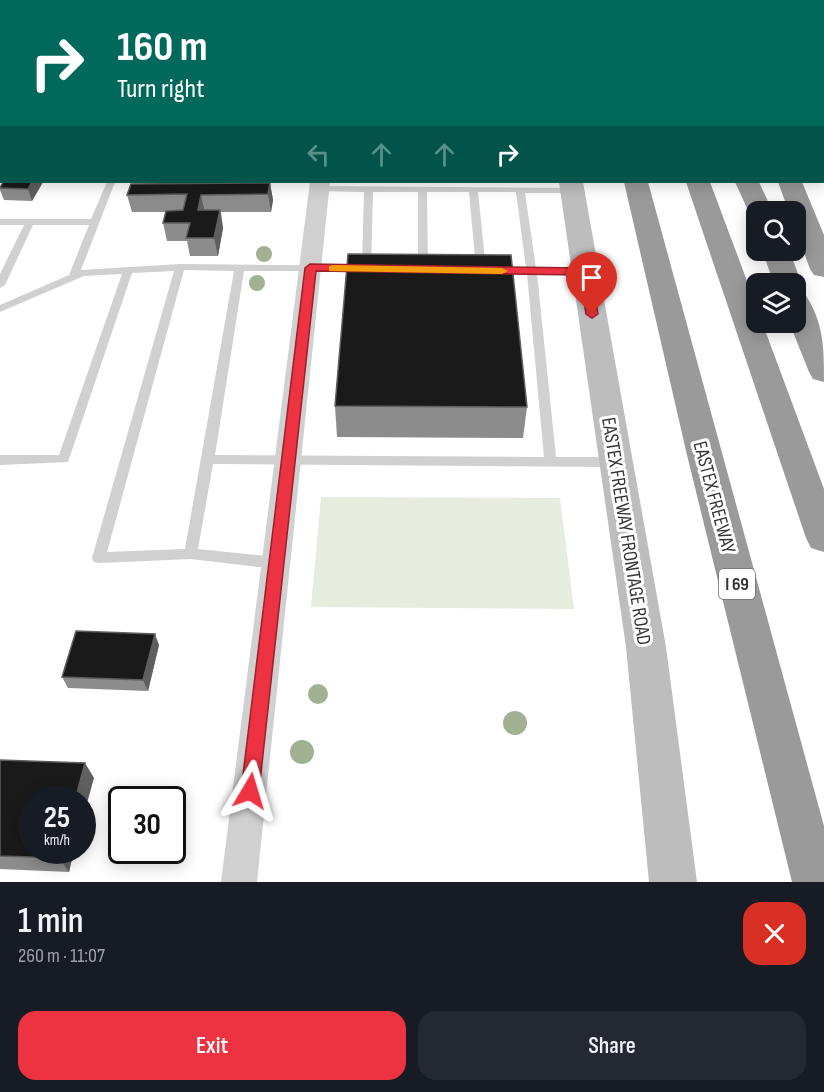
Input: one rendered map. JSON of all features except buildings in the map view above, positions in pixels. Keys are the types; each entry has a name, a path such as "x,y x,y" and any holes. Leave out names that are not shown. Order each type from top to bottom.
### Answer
{"highway":[{"name":"EASTEX FREEWAY","path":"636,183 704,455 816,882"},
{"path":"698,183 824,538"},
{"path":"747,183 755,201"},
{"path":"790,183 824,269"},
{"path":"806,327 824,372"}],"main road":[{"name":"EASTEX FREEWAY FRONTAGE ROAD","path":"572,186 646,647 673,882"}],"street":[{"path":"239,882 320,185"}],"lane":[{"path":"73,277 111,183"},
{"path":"320,185 369,189 473,190 520,190 572,186"},
{"path":"0,309 82,273 180,267 372,269 369,189"},
{"path":"422,189 423,270"},
{"path":"473,190 481,270"},
{"path":"520,190 532,272 550,461"},
{"path":"0,222 95,222"},
{"path":"0,285 30,222"},
{"path":"180,267 99,558 191,554 276,563"},
{"path":"191,554 240,267"},
{"path":"0,460 64,459 128,270"},
{"path":"411,270 434,270"},
{"path":"470,270 585,272"},
{"path":"208,459 615,462"}],"shaded area":[{"path":"321,497 560,498 574,609 311,607"}],"slow traffic":[{"path":"333,268 502,271"}],"route":[{"path":"250,791 310,268 585,272 592,314"}]}
